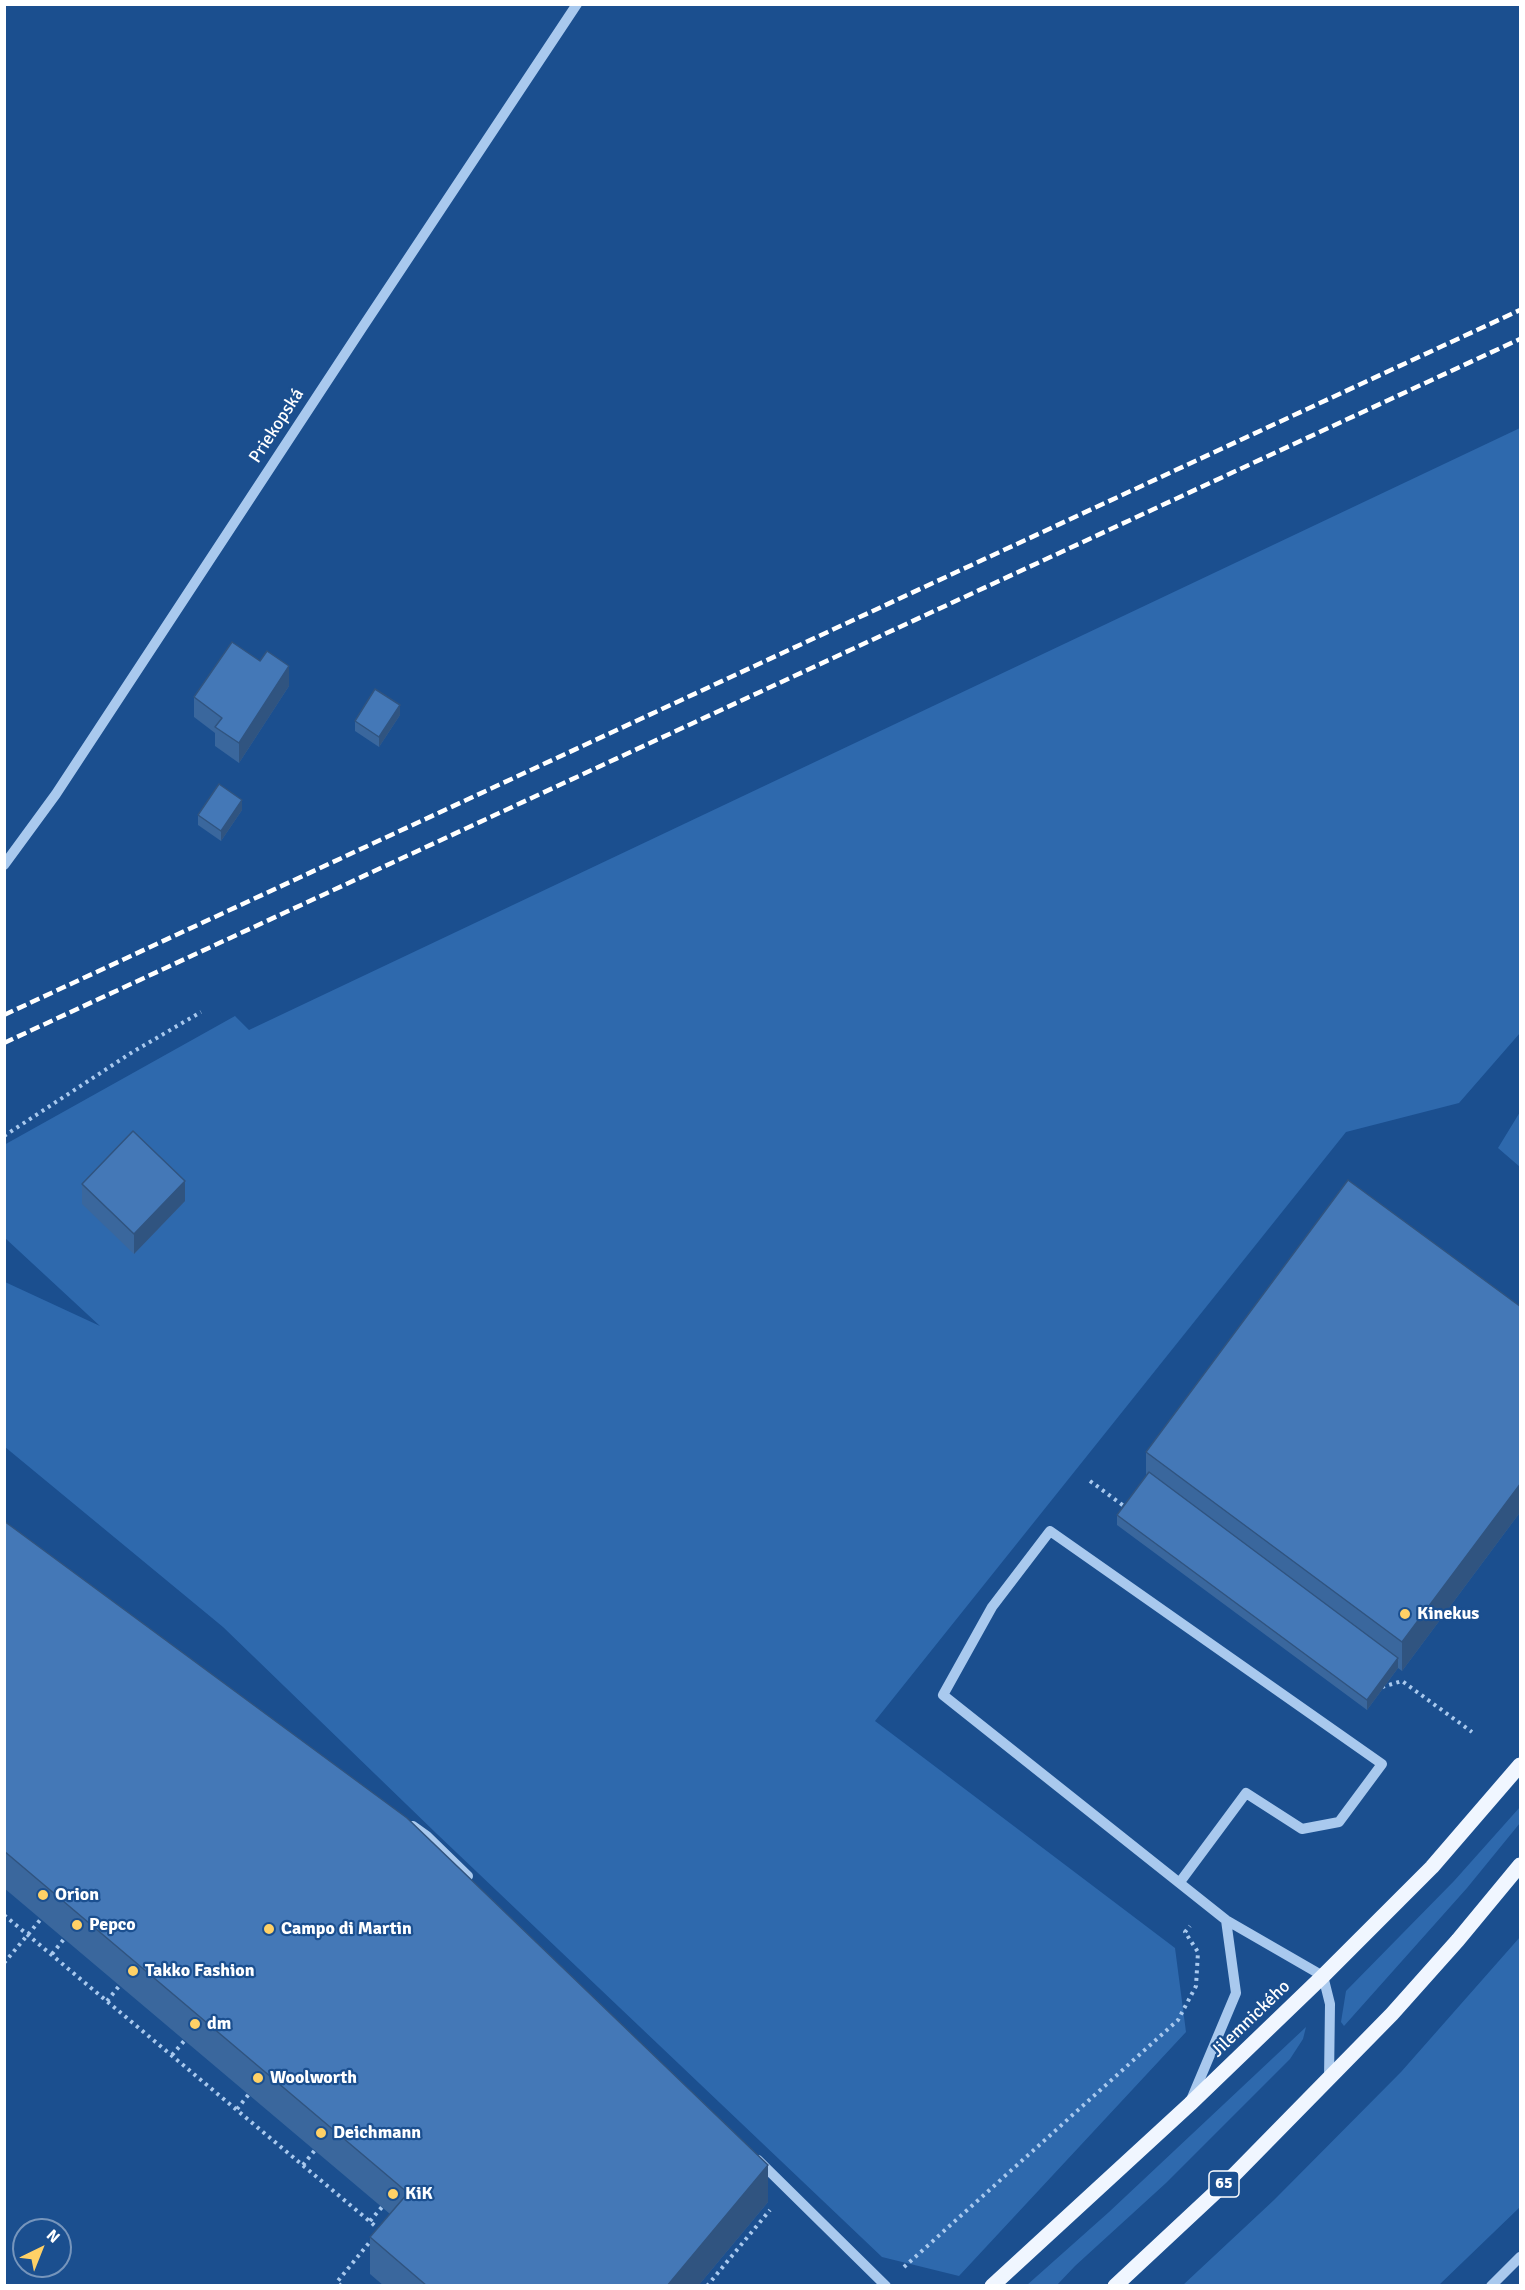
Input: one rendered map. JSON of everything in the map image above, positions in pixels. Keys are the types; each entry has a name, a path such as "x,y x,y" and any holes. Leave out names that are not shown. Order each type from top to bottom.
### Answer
{"main road":[{"name":"Jilemnického","path":"992,2286 1190,2104 1323,1976 1432,1867 1521,1765"},
{"name":"65","path":"1115,2286 1234,2175 1392,2014 1451,1949 1521,1865"}],"street":[{"name":"Priekopská","path":"4,865 56,794 577,4"},
{"path":"1180,1882 1246,1793 1302,1829 1339,1822 1382,1764 1050,1532 992,1607 943,1695 1226,1920 1323,1976 1330,2004 1329,2079"},
{"path":"407,1822 427,1836 478,1886"},
{"path":"1190,2104 1236,1993 1226,1920"},
{"path":"749,2151 886,2286"},
{"path":"1491,2286 1521,2257"}],"path":[{"path":"4,1136 131,1053 201,1012"},
{"path":"1090,1481 1136,1516"},
{"path":"1376,1689 1402,1681 1472,1732"},
{"path":"901,2269 1178,2020 1196,1986 1198,1952 1185,1932 1207,1904"},
{"path":"4,1915 380,2230 337,2282 341,2286"},
{"path":"4,1963 41,1919"},
{"path":"52,1954 64,1939"},
{"path":"107,2001 120,1985"},
{"path":"172,2055 185,2040"},
{"path":"237,2109 249,2094"},
{"path":"303,2165 315,2150"},
{"path":"370,2221 382,2207"},
{"path":"707,2286 772,2208"}],"shaded area":[{"path":"1520,428 1520,1033 1459,1103 1346,1132 875,1721 1175,1948 1186,2032 959,2276 882,2257 223,1627 5,1447 5,1282 100,1326 5,1238 4,1145 235,1016 249,1030"},
{"path":"1520,1112 1520,1167 1498,1148"},
{"path":"1520,1807 1520,1823 1467,1888 1344,2026 1341,2022 1346,1991 1454,1881"},
{"path":"1520,1937 1520,2207 1439,2285 1183,2285 1274,2200 1401,2072"},
{"path":"1306,2027 1303,2039 1290,2059 1166,2183 1057,2285 1027,2285 1109,2212"}],"building":[{"path":"232,642 260,661 267,651 289,666 239,743 215,727 222,718 194,697"},
{"path":"375,689 400,705 379,737 355,721"},
{"path":"219,784 242,800 221,831 198,815"},
{"path":"133,1131 185,1181 134,1234 82,1184"},
{"path":"1348,1180 1521,1307 1521,1483 1402,1642 1146,1452"},
{"path":"1149,1472 1398,1658 1367,1700 1117,1515"},
{"name":"Campo di Martin","path":"4,1521 407,1818 768,2165 667,2286 427,2286 370,2237 408,2193 4,1851"}],"railway":[{"path":"4,1015 1520,310"},
{"path":"4,1043 1520,339"}],"place":[{"name":"Kinekus","path":"1405,1614"},
{"name":"Orion","path":"43,1895"},
{"name":"Pepco","path":"77,1925"},
{"name":"Campo di Martin","path":"269,1929"},
{"name":"Takko Fashion","path":"133,1971"},
{"name":"dm","path":"195,2024"},
{"name":"Woolworth","path":"258,2078"},
{"name":"Deichmann","path":"321,2133"},
{"name":"KiK","path":"393,2194"}]}
